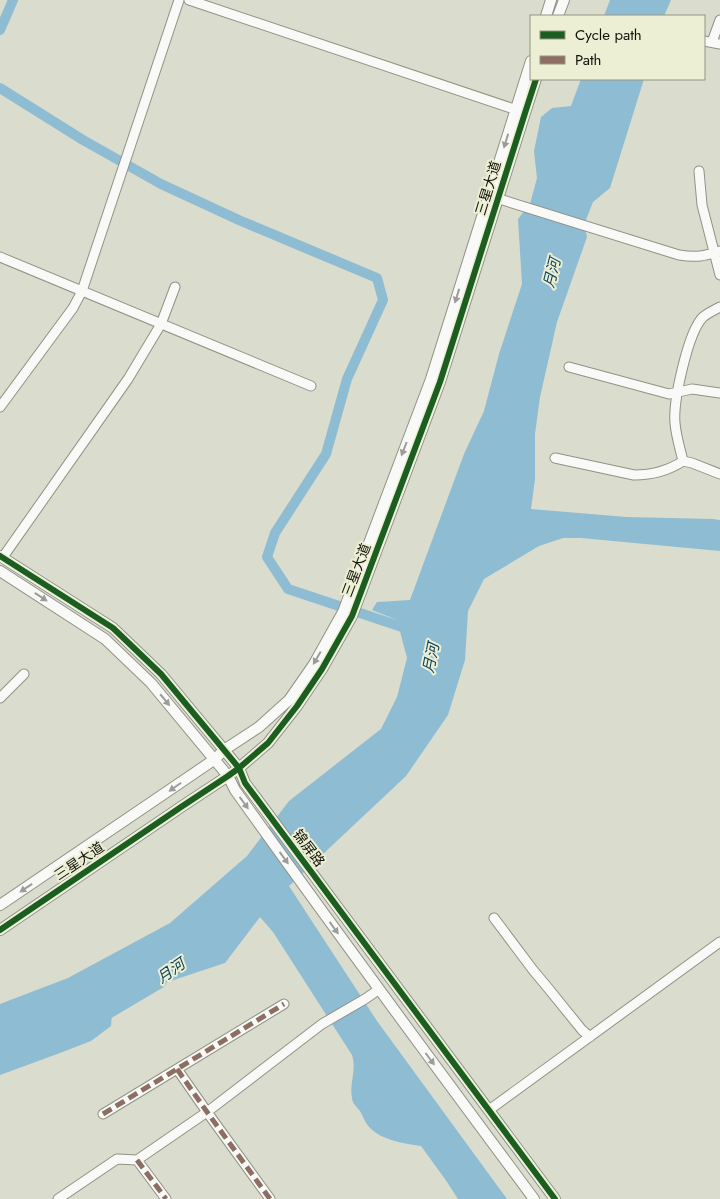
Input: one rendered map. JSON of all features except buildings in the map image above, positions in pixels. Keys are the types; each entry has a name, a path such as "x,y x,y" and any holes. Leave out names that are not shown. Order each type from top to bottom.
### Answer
{"street":[{"path":"0,407 73,308 82,292 179,0"},
{"path":"189,0 520,111"},
{"path":"546,15 551,0"},
{"path":"558,15 564,0"},
{"path":"712,42 720,20"},
{"name":"三星大道","path":"0,930 239,768 268,743 322,670 346,617 431,379 493,197 520,111 530,66"},
{"name":"三星大道","path":"520,111 536,80"},
{"path":"699,171 702,206 717,252 720,275"},
{"path":"493,197 679,255 705,256 717,252"},
{"path":"0,258 311,386"},
{"path":"1,556 128,379 161,324 175,287"},
{"path":"683,461 675,424 675,406 689,345 695,328 704,317 720,307"},
{"path":"569,367 669,394 692,389 720,393"},
{"path":"555,458 634,475 658,474 683,461 720,474"},
{"name":"锦屏路","path":"1,556 113,628 161,674 239,768 245,783 555,1199"},
{"name":"锦屏路","path":"0,571 105,638 151,683 228,776 235,790 378,990 534,1199"},
{"name":"三星大道","path":"0,905 259,727 289,700 346,617"},
{"path":"0,698 24,674"},
{"path":"494,918 533,970 582,1030 590,1037"},
{"path":"489,1110 720,942"},
{"path":"58,1199 116,1158 137,1160 206,1112 322,1024 378,990"},
{"path":"103,1114 284,1004"},
{"path":"177,1069 270,1199"},
{"path":"137,1160 166,1199"}],"water":[{"path":"610,0 671,0 664,15 604,15"},
{"path":"581,80 644,80 610,188 593,202 584,225 587,237 557,322 540,397 535,434 535,479 531,509 626,517 720,520 720,551 563,538 539,546 484,579 468,611 465,660 448,715 406,776 289,886 377,1021 507,1199 458,1199 421,1146 387,1139 368,1126 352,1100 351,1087 354,1066 352,1055 273,932 260,917 225,963 113,1000 111,1026 91,1041 0,1075 0,1004 68,978 170,923 247,856 289,801 381,729 397,697 407,658 397,620 372,610 377,602 410,600 464,454 484,411 499,354 522,284 518,219 530,204 537,178 534,151 541,117 552,108 571,106"}],"waterway":[{"path":"0,30 13,0"},
{"path":"0,88 83,140 161,184 241,221 377,278 383,300 347,379 326,454 275,533 267,557 288,589 409,631"},
{"name":"月河","path":"92,1019 158,980"}],"marked path":[{"path":"103,1114 284,1004"},
{"path":"177,1069 270,1199"},
{"path":"137,1160 166,1199"}],"cycle path":[{"path":"0,930 239,768 268,743 297,706 322,669 352,616 440,382 536,80"},
{"path":"0,556 113,628 161,674 239,768 245,783 555,1199"}]}
